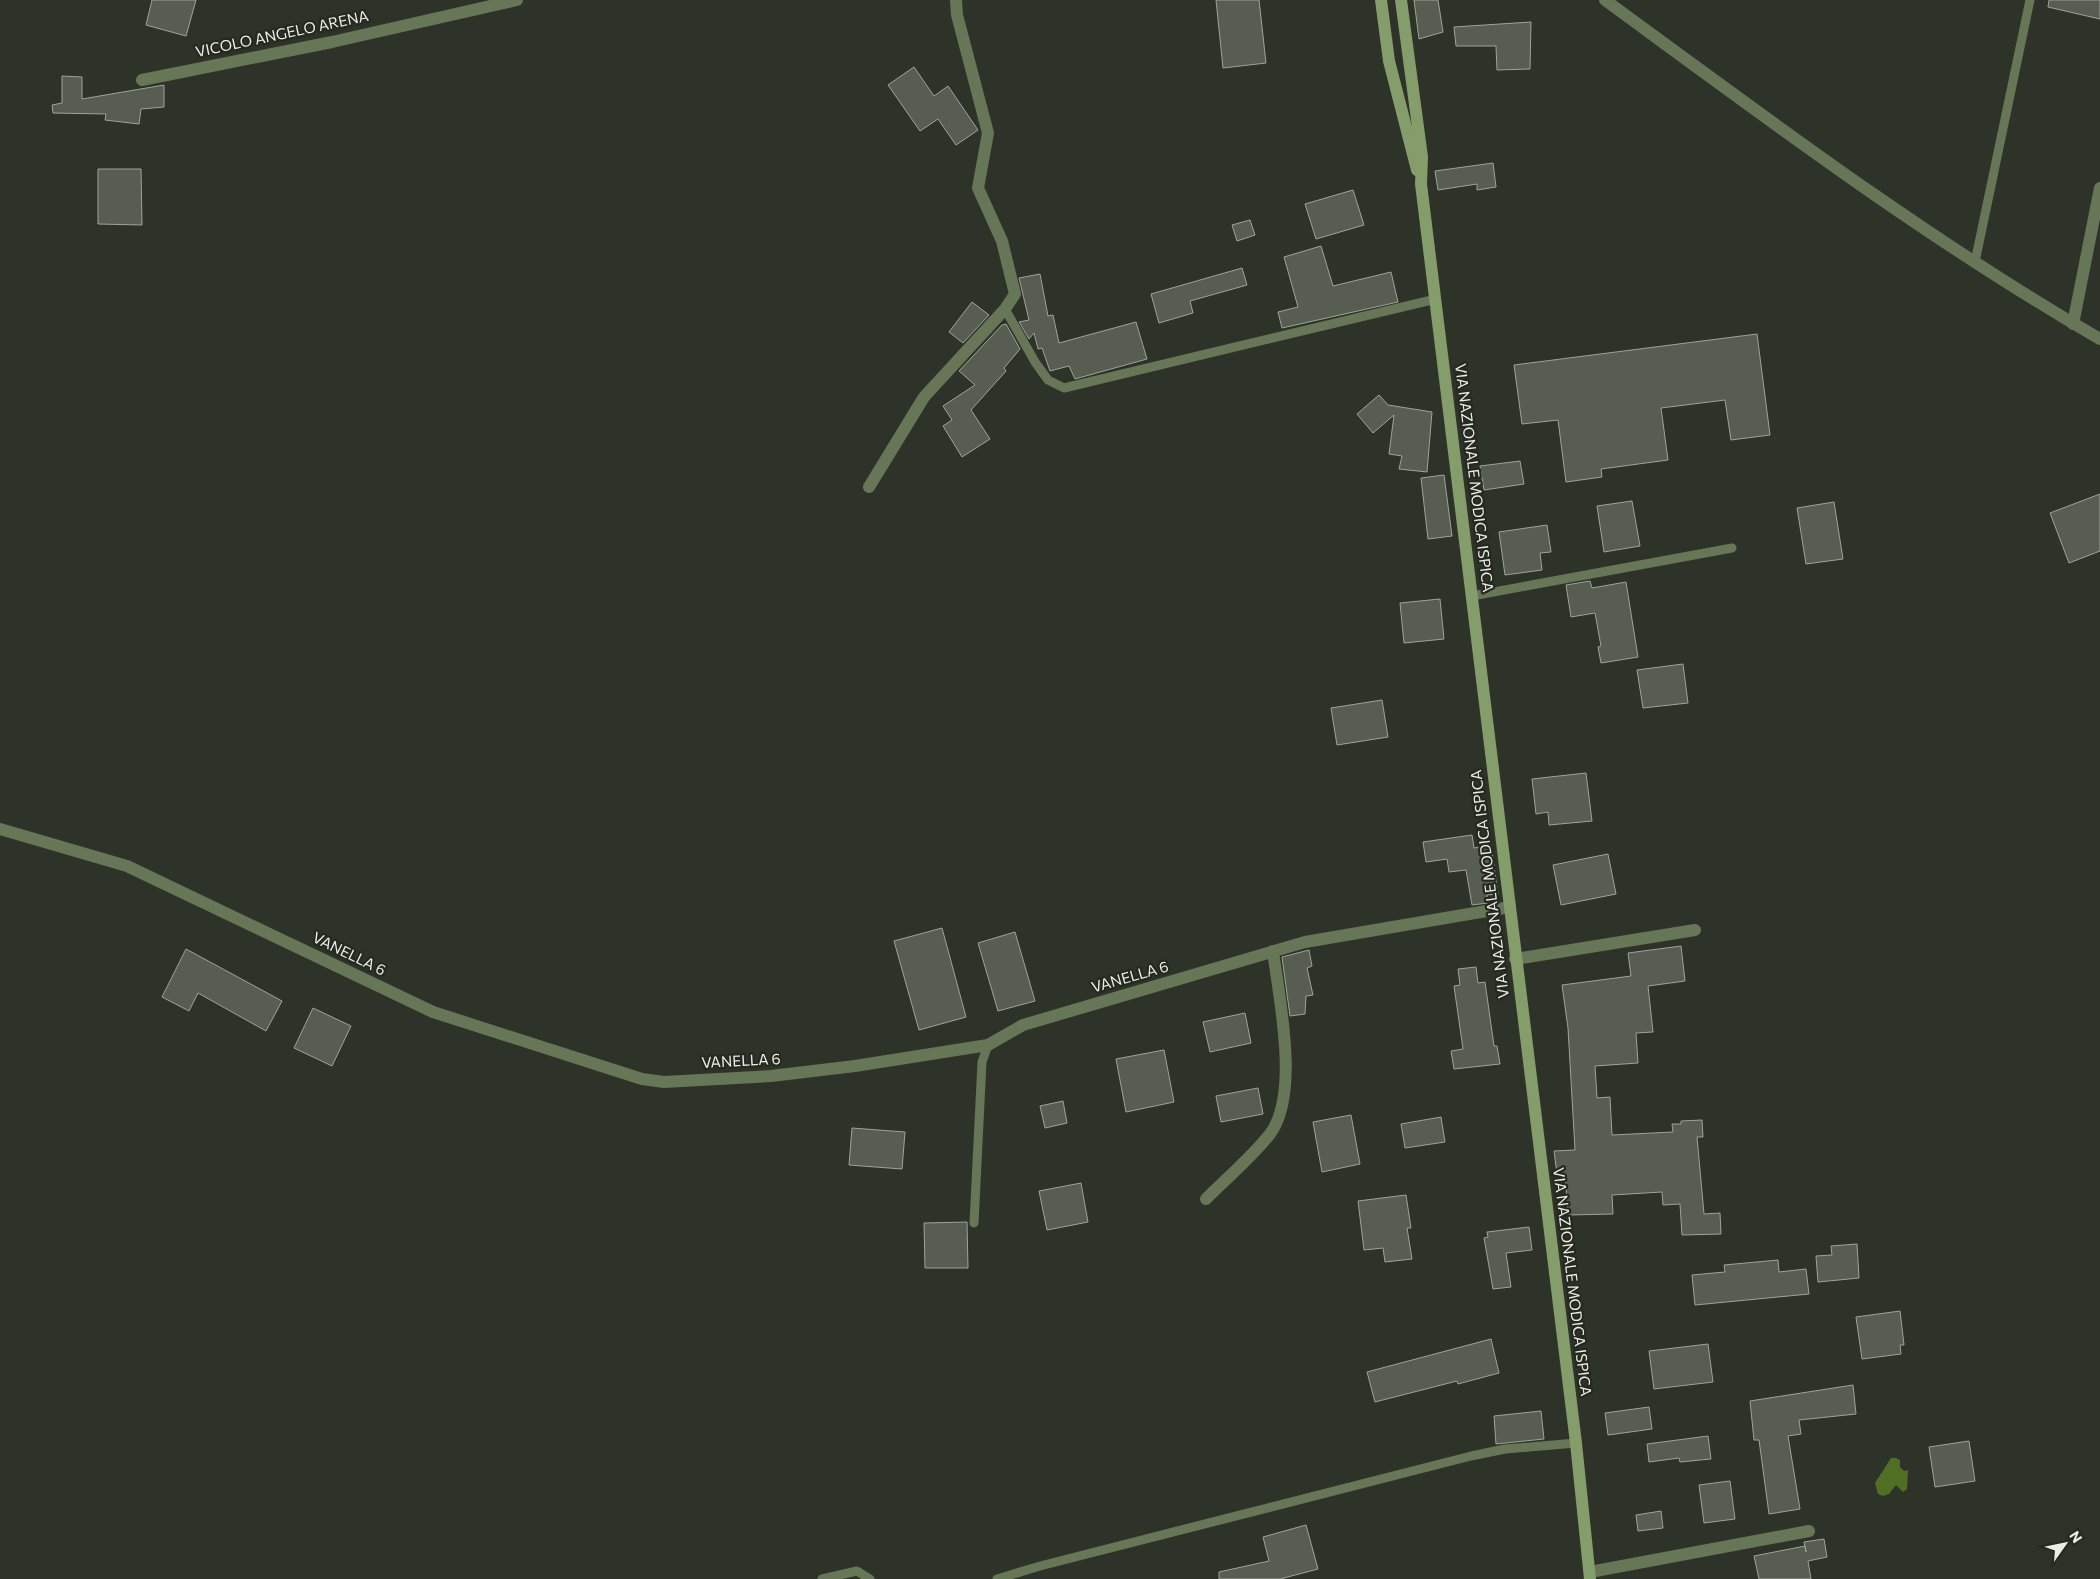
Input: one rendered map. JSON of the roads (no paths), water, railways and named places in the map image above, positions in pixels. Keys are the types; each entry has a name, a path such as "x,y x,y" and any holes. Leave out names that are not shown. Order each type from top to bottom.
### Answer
{"main road":[{"path":"1381,0 1389,61 1421,184"},
{"path":"1401,0 1422,157 1421,184"},
{"name":"VIA NAZIONALE MODICA ISPICA","path":"1421,184 1576,1443 1590,1575"}],"street":[{"name":"VICOLO ANGELO ARENA","path":"142,80 332,42 517,0"},
{"path":"868,487 924,397 1005,309 1015,294 1002,241 978,188 988,133 957,15 956,0"},
{"path":"1605,0 1775,125 1975,262 2100,340"},
{"path":"2073,324 2100,188"},
{"name":"VANELLA 6","path":"0,829 127,866 433,1012 642,1079 664,1082 771,1076 854,1066 988,1045 1023,1025 1305,942 1510,908"},
{"path":"1515,959 1695,930"},
{"path":"1206,1199 1270,1133 1280,1114 1285,1082 1286,1049 1273,951"},
{"path":"1590,1575 1809,1531"}],"lane":[{"path":"1975,262 2030,0"},
{"path":"1005,309 1034,362 1048,380 1064,388 1436,299"},
{"path":"1472,596 1732,548"},
{"path":"974,1222 982,1062 988,1045"},
{"path":"997,1579 1040,1566 1471,1456 1505,1449 1576,1443"},
{"path":"822,1579 857,1571 870,1579"}]}
